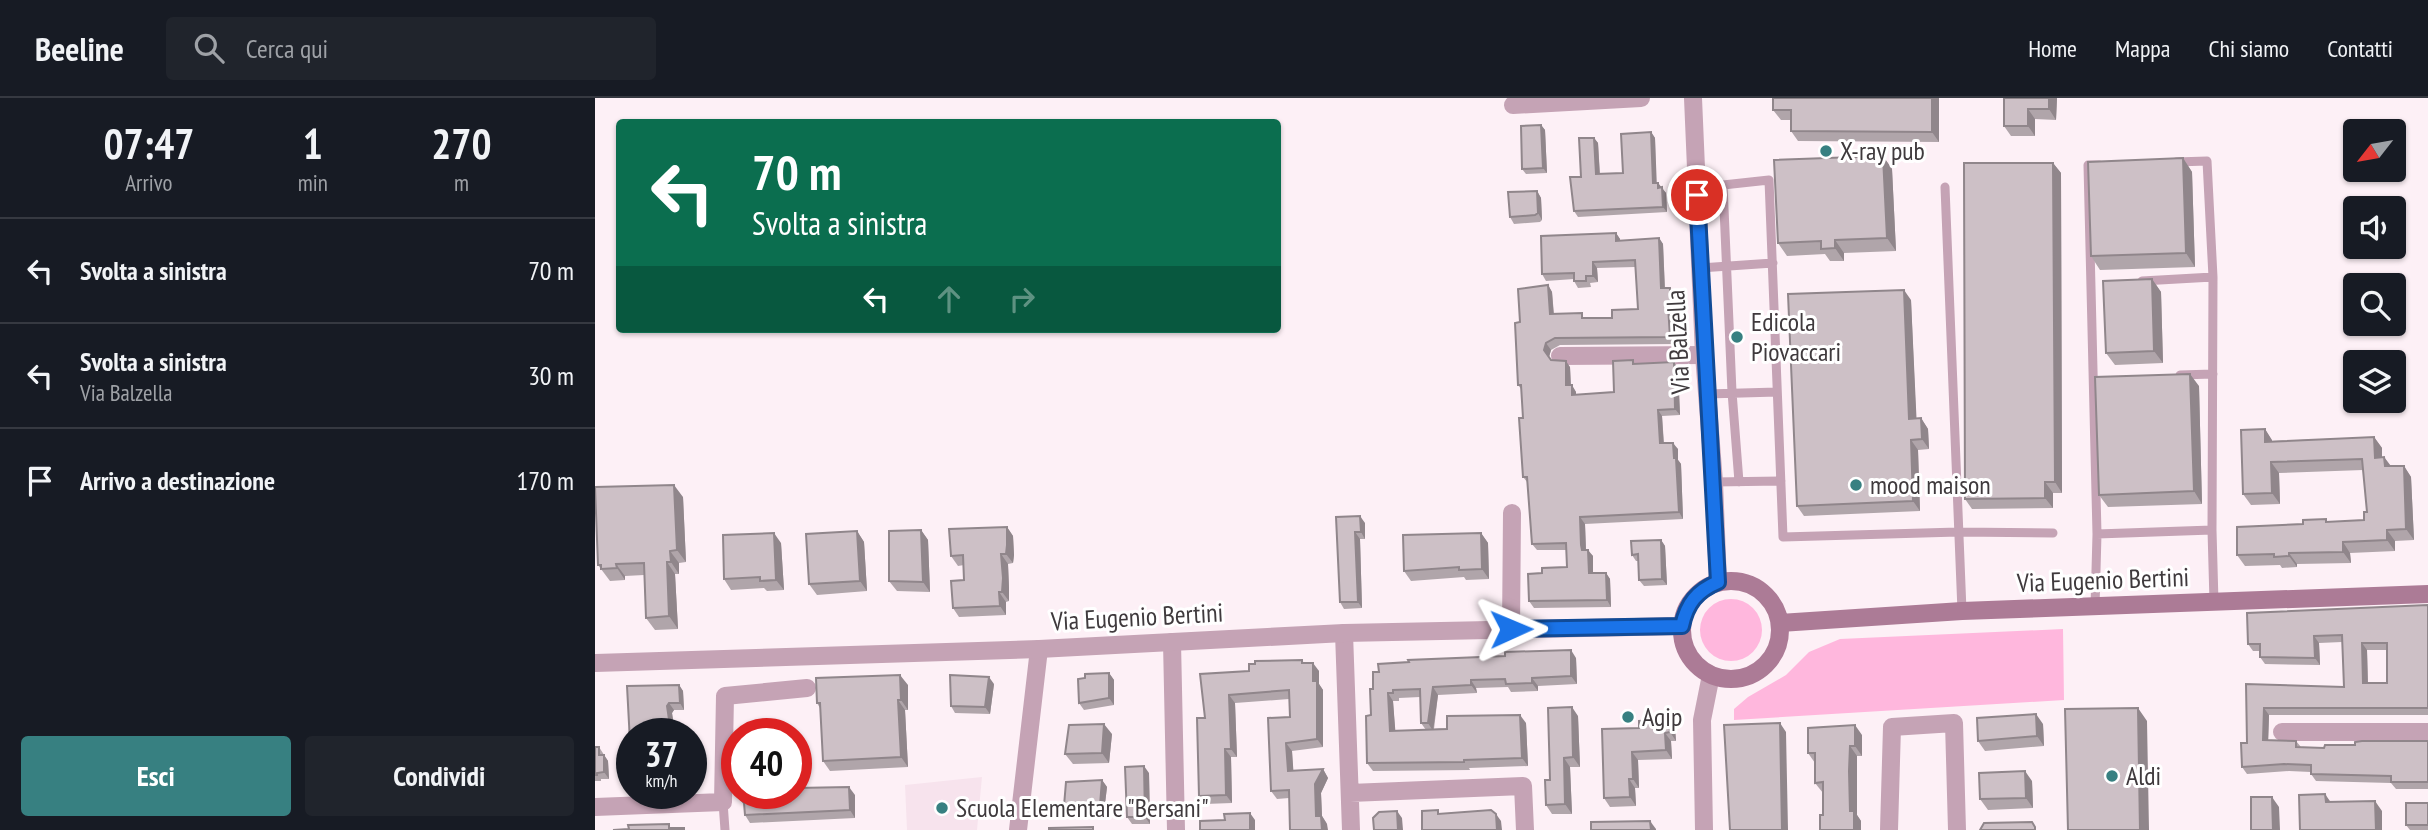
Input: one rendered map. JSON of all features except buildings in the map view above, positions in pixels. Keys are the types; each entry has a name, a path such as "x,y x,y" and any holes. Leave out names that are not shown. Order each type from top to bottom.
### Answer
{"main road":[{"path":"1735,580 1751,584 1765,594 1775,607 1780,623 1779,640 1772,656 1761,669 1745,677 1728,679 1710,675 1698,667 1688,655 1682,641 1685,611 1693,598 1704,588 1718,582 1735,580"},
{"name":"Via Eugenio Bertini","path":"1780,623 1962,611 2428,594"}],"street":[{"path":"1513,105 1641,98"},
{"name":"Via Balzella","path":"1693,98 1704,355 1714,482 1718,582"},
{"path":"1560,356 1704,355"},
{"path":"1511,629 1512,513"},
{"name":"Via Eugenio Bertini","path":"595,663 1039,649 1343,633 1682,626"},
{"path":"1343,633 1351,830"},
{"path":"1172,642 1176,830"},
{"path":"1018,830 1039,649"},
{"path":"1704,830 1702,720 1710,675"},
{"path":"725,718 725,696 807,688"},
{"path":"1889,830 1892,727 1954,723 1957,830"},
{"path":"2281,732 2428,732"},
{"path":"1350,793 1523,786 1525,830"},
{"path":"595,807 721,802"}],"lane":[{"path":"2167,163 2207,161 2213,276 2214,603"},
{"path":"2095,607 2097,534 2088,165 2114,164"},
{"path":"1739,482 1732,392 1723,185 1769,180 1783,537 1958,532 2053,533"},
{"path":"1945,187 1962,611"},
{"path":"1700,268 1773,263"},
{"path":"2131,281 2213,276"},
{"path":"2090,284 2104,283"},
{"path":"2173,375 2213,374"},
{"path":"2092,378 2106,377"},
{"path":"1707,394 1777,392"},
{"path":"1714,482 1781,481"},
{"path":"2097,534 2212,530"},
{"path":"724,809 725,830"}],"shaded area":[{"path":"1731,599 1753,608 1762,630 1753,652 1731,661 1709,652 1700,630 1709,608"},
{"path":"2063,629 2064,700 1734,720 1734,709 1748,697 1786,675 1809,652 1840,639"},
{"name":"Scuola Elementare \"Bersani\"","path":"982,777 977,830 907,830 905,785"}],"place":[{"name":"X-ray pub","path":"1826,151"},
{"name":"Edicola Piovaccari","path":"1737,337"},
{"name":"mood maison","path":"1856,485"},
{"name":"Agip","path":"1628,717"},
{"name":"Aldi","path":"2112,776"},
{"name":"Scuola Elementare \"Bersani\"","path":"942,808"}],"route":[{"path":"1511,629 1682,626 1685,611 1693,598 1704,588 1718,582 1697,195"}]}
